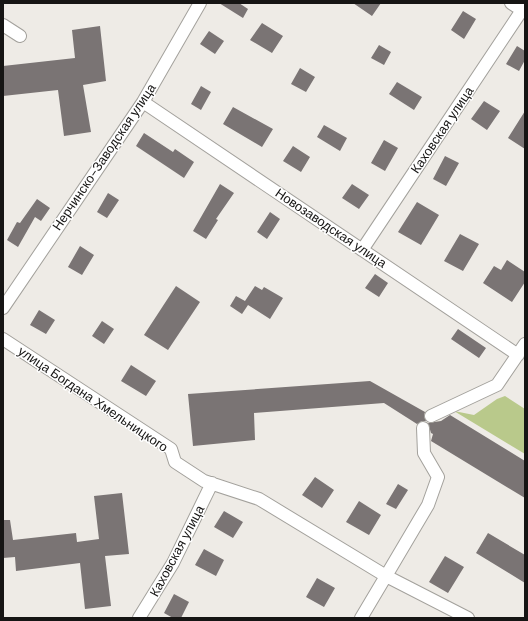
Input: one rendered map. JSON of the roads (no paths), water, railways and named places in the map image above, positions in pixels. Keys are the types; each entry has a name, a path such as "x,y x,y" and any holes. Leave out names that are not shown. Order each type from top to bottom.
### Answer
{"street":[{"name":"Нерчинско-Заводская улица","path":"3,308 143,102 200,3"},
{"path":"511,3 524,11"},
{"name":"Каховская улица","path":"362,250 524,11"},
{"path":"3,25 20,36"},
{"name":"Новозаводская улица","path":"143,102 518,355"},
{"name":"улица Богдана Хмельницкого","path":"3,339 171,449 175,462 204,481 259,499 386,576 468,618"},
{"path":"431,416 497,385 525,344"},
{"path":"361,618 428,505 438,477 424,453 423,428"},
{"name":"Каховская улица","path":"139,618 173,563 212,483"}]}
